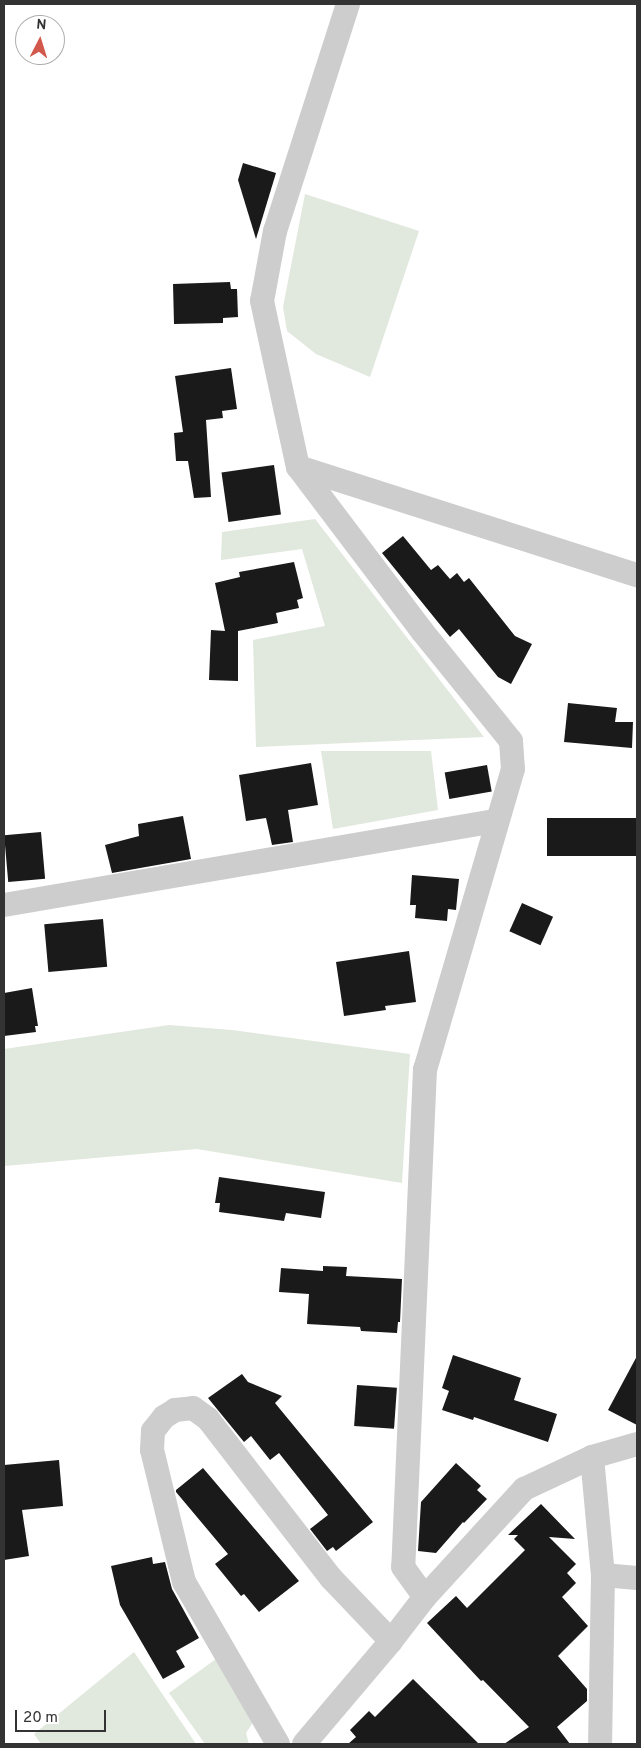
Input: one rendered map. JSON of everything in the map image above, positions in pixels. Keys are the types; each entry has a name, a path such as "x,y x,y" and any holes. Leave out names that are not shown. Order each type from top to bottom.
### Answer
{"street":[{"path":"348,4 275,231 262,301 298,467 422,631 511,741 513,769 496,821 425,1069 403,1567 424,1597"},
{"path":"298,467 637,575"},
{"path":"4,905 496,821"},
{"path":"278,1744 184,1582 152,1450 153,1431 164,1417 175,1410 194,1408 208,1418 331,1578 391,1641"},
{"path":"304,1744 391,1641 424,1597 524,1489 592,1457 637,1444"},
{"path":"592,1457 603,1575 600,1744"},
{"path":"603,1575 637,1578"}],"shaded area":[{"path":"305,194 419,231 370,377 316,354 287,331 283,307"},
{"path":"315,519 484,737 256,747 253,640 325,626 302,549 221,560 222,532"},
{"path":"321,751 431,751 438,810 333,829"},
{"path":"169,1025 232,1030 410,1054 402,1183 197,1149 4,1166 4,1049"},
{"path":"134,1652 196,1744 41,1744 34,1734"},
{"path":"216,1659 254,1721 246,1733 249,1744 205,1744 169,1693"}],"building":[{"path":"243,163 276,173 256,239 238,180"},
{"path":"230,282 231,289 237,289 238,317 223,318 223,323 174,324 173,284"},
{"path":"231,368 237,409 222,411 223,418 206,420 211,497 194,498 188,461 176,461 174,433 183,432 175,376"},
{"path":"274,465 281,515 228,522 222,472"},
{"path":"403,536 431,570 438,565 450,579 457,573 464,582 469,578 515,636 532,644 511,684 498,677 459,629 450,637 382,553"},
{"path":"294,562 303,598 297,600 299,608 276,613 278,623 238,631 238,681 209,680 211,630 225,631 215,583 240,577 239,572"},
{"path":"568,703 617,708 615,722 633,722 632,748 564,742"},
{"path":"311,763 318,805 288,810 293,842 272,845 266,818 246,821 239,775"},
{"path":"487,765 492,792 449,799 445,772"},
{"path":"183,816 191,859 112,873 105,845 139,836 138,824"},
{"path":"547,818 637,818 637,856 547,856"},
{"path":"41,832 45,879 8,882 4,835"},
{"path":"412,875 459,879 456,910 448,909 447,921 415,918 416,905 410,905"},
{"path":"522,903 553,917 540,945 509,931"},
{"path":"103,919 107,967 48,972 44,924"},
{"path":"409,951 416,1002 385,1006 386,1010 344,1016 336,962"},
{"path":"32,988 38,1026 35,1026 36,1032 4,1036 4,993"},
{"path":"219,1177 325,1192 321,1218 286,1213 284,1221 219,1212 220,1203 215,1203"},
{"path":"323,1266 347,1267 346,1276 402,1279 400,1322 398,1322 397,1333 361,1331 360,1327 307,1324 309,1294 279,1292 281,1268 323,1271"},
{"path":"453,1355 521,1378 514,1400 557,1414 548,1442 474,1417 473,1420 442,1410 449,1391 442,1388"},
{"path":"637,1356 637,1425 608,1410"},
{"path":"242,1374 248,1382 282,1396 275,1403 373,1522 336,1551 333,1547 327,1551 310,1529 328,1515 279,1453 270,1460 251,1436 244,1442 208,1398"},
{"path":"357,1385 397,1388 394,1429 354,1426"},
{"path":"59,1460 63,1506 22,1510 29,1556 4,1560 4,1465"},
{"path":"456,1463 481,1486 477,1490 487,1499 463,1522 436,1553 418,1551 421,1502"},
{"path":"203,1468 299,1581 259,1612 244,1594 241,1596 215,1564 228,1554 176,1492"},
{"path":"541,1504 575,1539 549,1537 576,1564 567,1573 576,1583 562,1597 588,1626 558,1656 587,1689 587,1701 557,1727 570,1744 504,1744 529,1727 483,1680 481,1681 427,1623 456,1596 467,1608 525,1550 514,1539 518,1535 508,1535"},
{"path":"152,1557 153,1564 165,1562 172,1589 199,1638 176,1651 185,1667 163,1679 120,1605 111,1566"},
{"path":"413,1679 479,1744 348,1744 356,1737 350,1730 369,1711 375,1717"}]}
